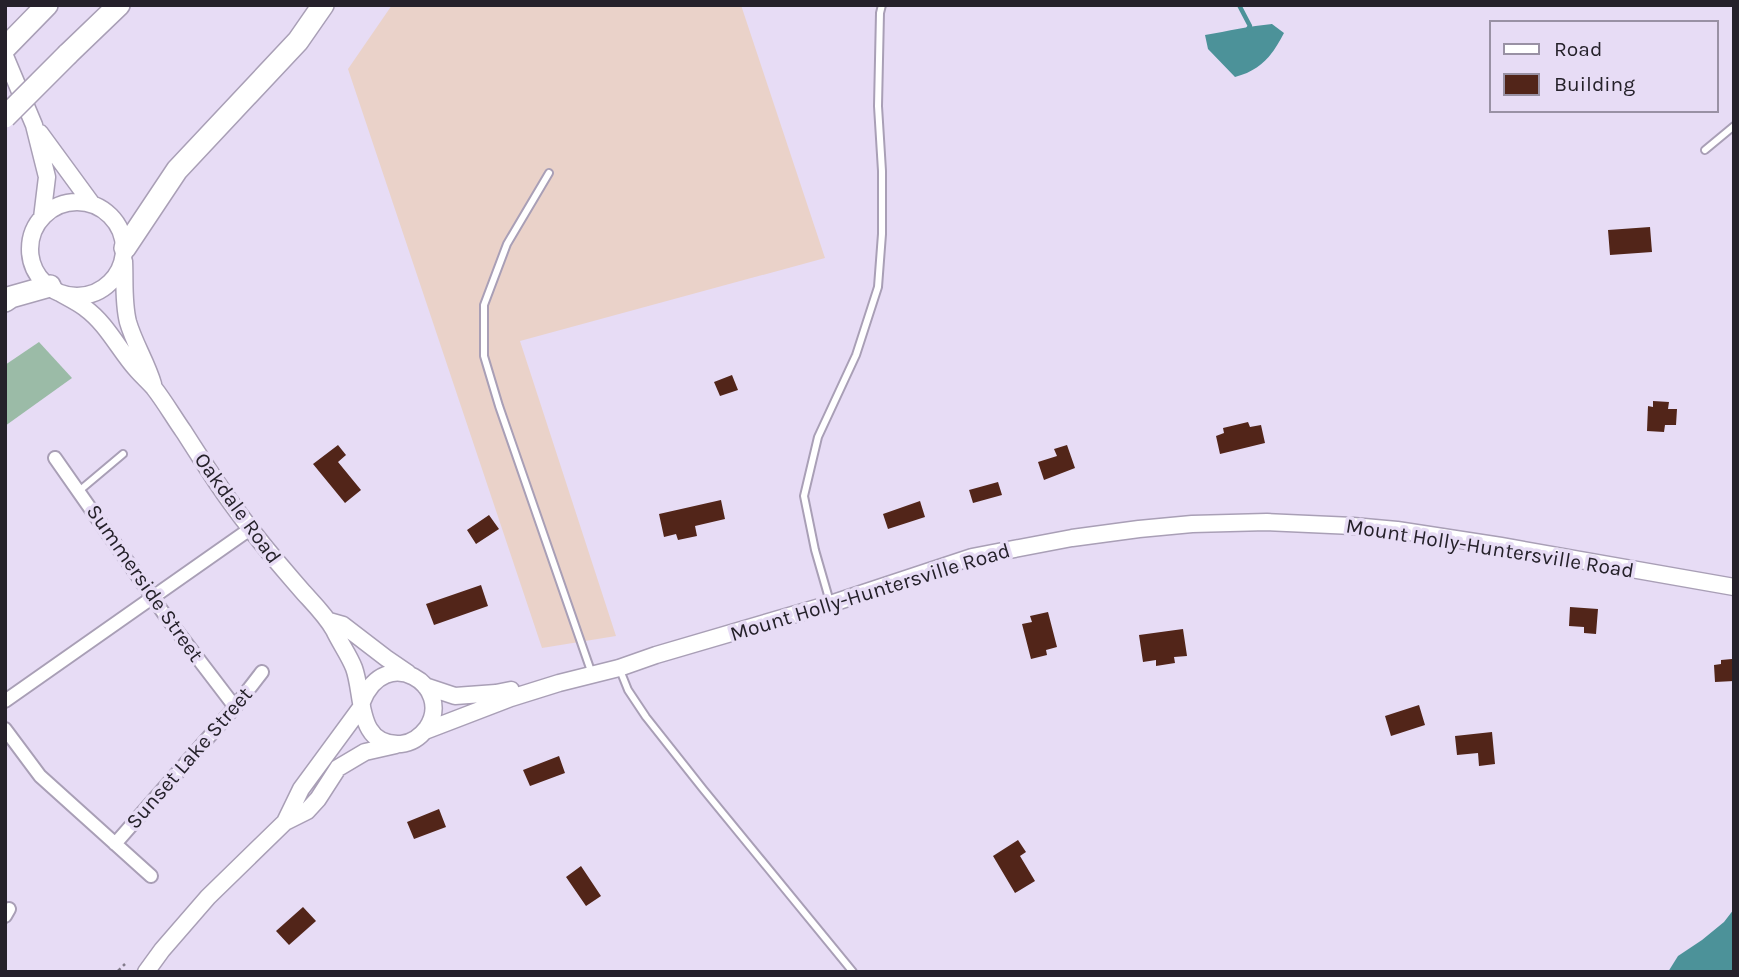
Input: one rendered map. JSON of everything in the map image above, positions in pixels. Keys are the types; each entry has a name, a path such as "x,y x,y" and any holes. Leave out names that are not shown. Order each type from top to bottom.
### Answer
{"highway":[{"path":"5,48 47,5"},
{"path":"5,117 119,5"},
{"path":"124,253 177,170 298,41 323,5"},
{"path":"5,301 11,297 52,288"}],"main road":[{"path":"5,56 34,125 47,177 42,218"},
{"path":"34,125 92,204"},
{"path":"79,202 92,204 116,221 122,234 124,253 113,280 100,290 85,295 69,295 43,281 35,270 31,243 34,230 52,209 79,202"},
{"name":"Oakdale Road","path":"124,253 128,322 155,389"},
{"name":"Oakdale Road","path":"52,288 87,309 117,342 135,369 155,389 250,529 329,621 355,669 362,704"},
{"name":"Mount Holly-Huntersville Road","path":"425,731 511,698 831,604 941,567 1008,549 1139,529 1191,524 1268,522 1397,530 1734,587"},
{"name":"Oakdale Road","path":"329,621 344,625 412,675"},
{"path":"146,972 208,897 285,822 307,811 338,768 365,752 410,742 425,731 431,722 433,701 425,686 412,675 401,673 391,673 372,683 362,704 301,789 285,822"},
{"name":"Mount Holly-Huntersville Road","path":"425,686 455,696 472,695 593,676"},
{"path":"362,704 365,723 371,732 380,739 400,744"}],"street":[{"name":"Summerside Street","path":"55,458 152,597 235,707"},
{"path":"5,701 250,529"},
{"name":"Sunset Lake Street","path":"115,844 235,707 262,672"},
{"path":"5,729 40,776 151,876"}],"lane":[{"path":"831,604 815,550 804,496 818,436 856,355 878,287 882,233 878,106 882,5"},
{"path":"1705,150 1734,126"},
{"path":"550,173 507,244 484,305 484,356 593,676"},
{"path":"79,491 123,454"},
{"path":"619,668 628,690 646,717 853,972"}],"path":[{"path":"117,972 125,964"}],"shaded area":[{"path":"392,5 741,5 825,258 520,341 616,636 542,648 348,69"},
{"path":"1272,24 1284,33 1280,41 1265,61 1244,74 1235,77 1208,49 1205,35"},
{"path":"39,342 72,378 5,426 5,365"},
{"path":"1734,909 1734,972 1668,972 1678,956 1724,922"}],"building":[{"path":"1650,227 1652,252 1610,255 1608,230"},
{"path":"732,375 738,390 720,396 714,382"},
{"path":"1653,401 1669,402 1668,409 1677,409 1676,425 1665,425 1664,432 1647,431 1648,406 1653,407"},
{"path":"1248,422 1250,427 1261,425 1265,443 1220,454 1216,436 1224,433 1223,428"},
{"path":"338,445 346,455 338,462 361,490 345,503 313,464"},
{"path":"1067,445 1075,468 1044,480 1038,462 1057,456 1054,449"},
{"path":"998,482 1002,495 973,503 969,490"},
{"path":"721,500 725,519 695,526 697,536 678,540 676,534 664,537 659,514"},
{"path":"920,501 925,517 888,529 883,514"},
{"path":"489,515 499,529 476,544 467,530"},
{"path":"481,585 488,606 434,625 426,604"},
{"path":"1570,607 1598,609 1596,634 1584,633 1584,627 1569,626"},
{"path":"1048,612 1057,647 1046,650 1047,655 1031,659 1022,624 1032,622 1030,616"},
{"path":"1183,629 1187,656 1174,657 1175,663 1156,666 1156,660 1143,662 1139,635"},
{"path":"1732,659 1734,681 1715,682 1714,665 1721,664 1721,660"},
{"path":"1419,705 1425,725 1391,736 1385,716"},
{"path":"1492,732 1495,764 1479,766 1478,753 1457,755 1455,736"},
{"path":"559,756 565,773 530,786 523,770"},
{"path":"439,809 446,827 414,839 407,822"},
{"path":"1018,840 1026,852 1020,856 1035,881 1015,893 993,856"},
{"path":"581,866 601,896 586,906 566,877"},
{"path":"303,907 316,921 289,945 276,931"}],"waterway":[{"path":"1239,5 1250,26 1248,29"}]}
